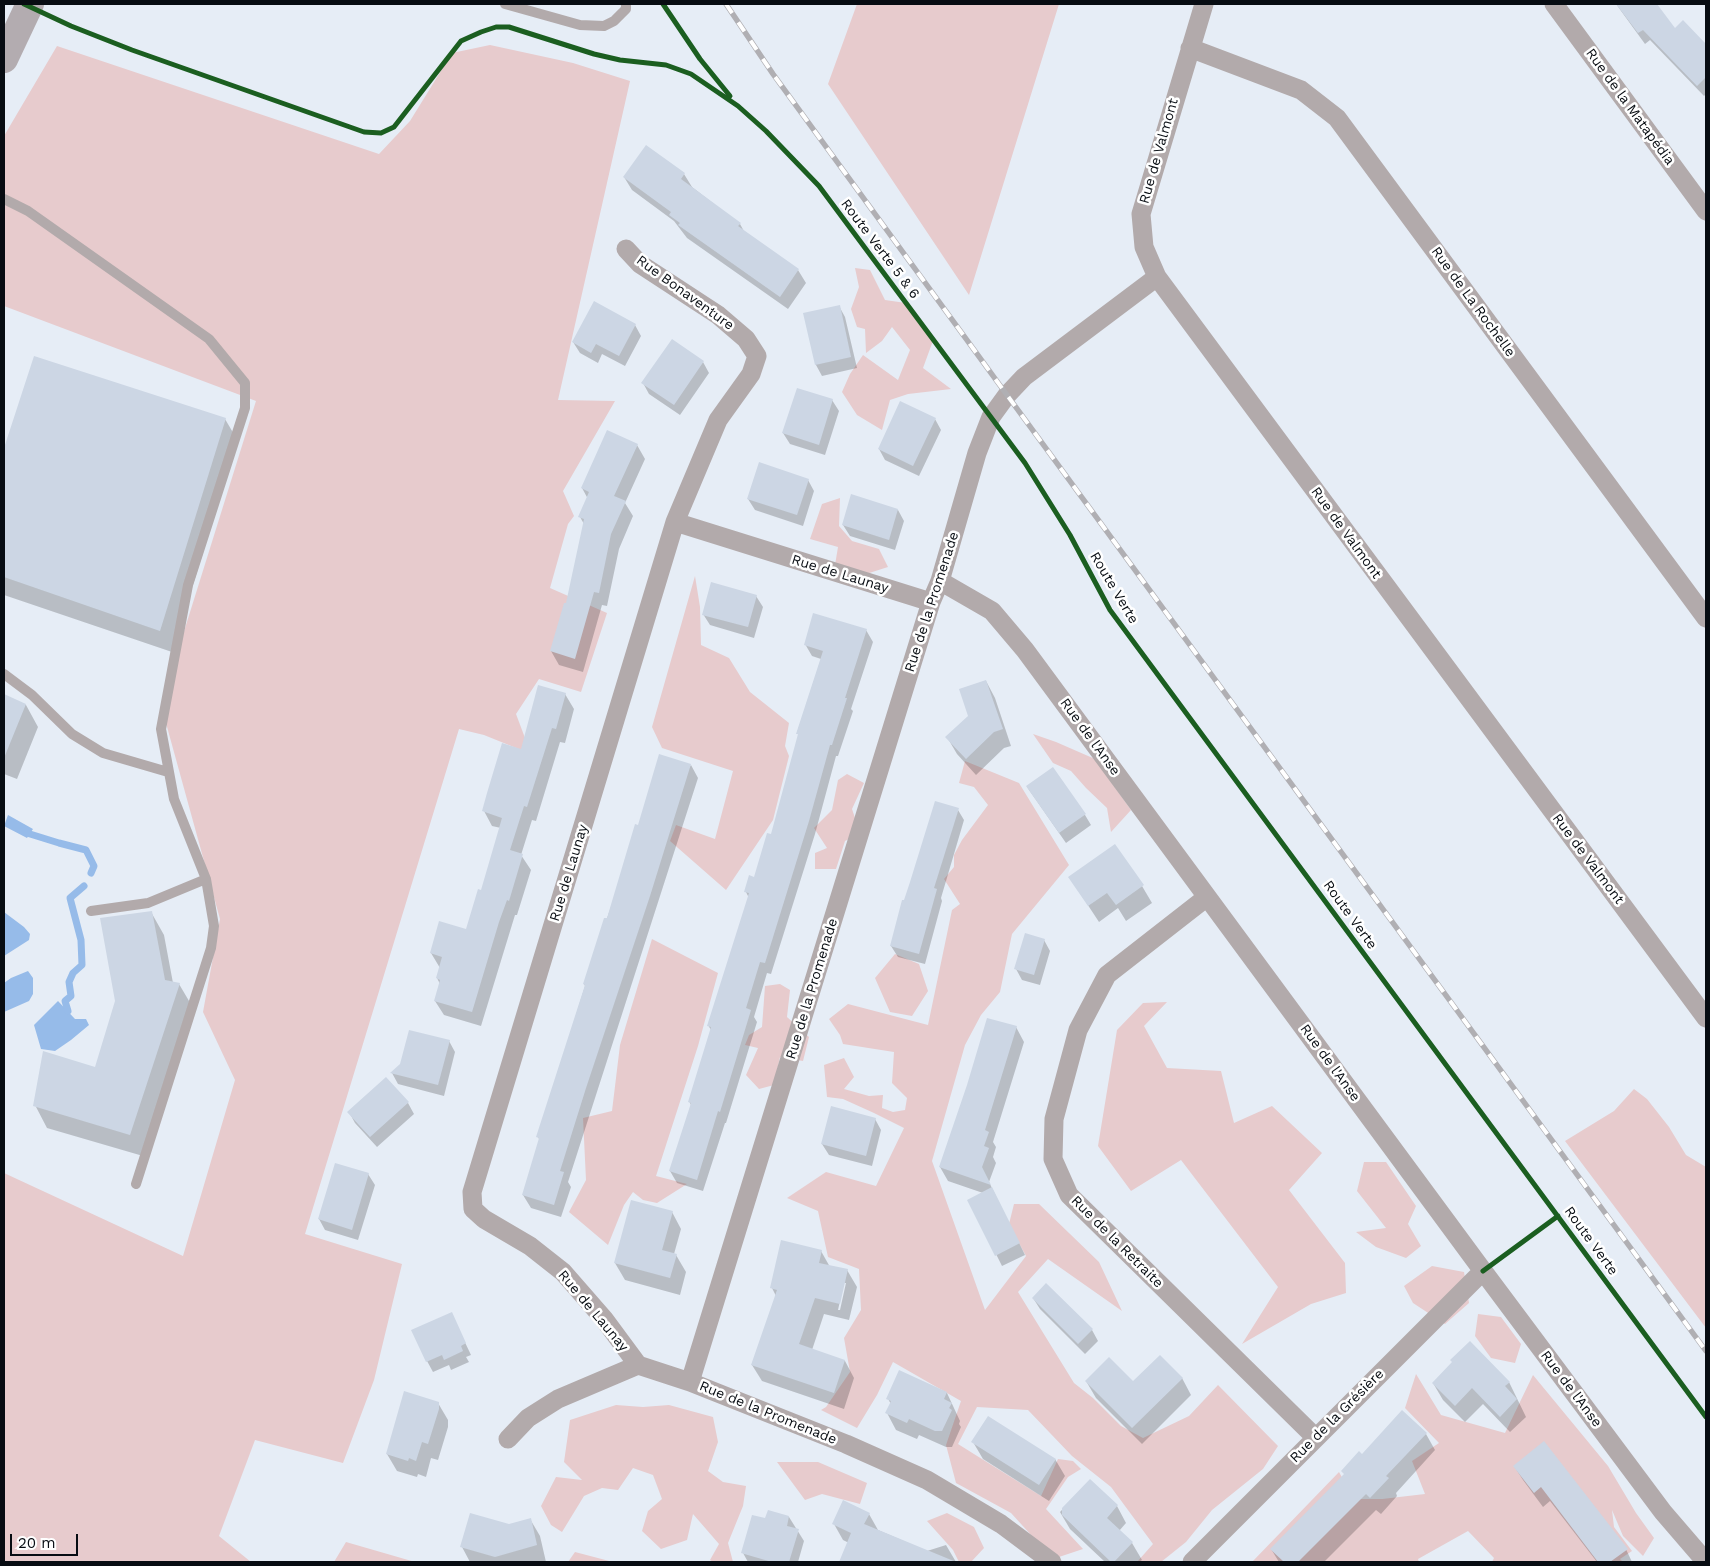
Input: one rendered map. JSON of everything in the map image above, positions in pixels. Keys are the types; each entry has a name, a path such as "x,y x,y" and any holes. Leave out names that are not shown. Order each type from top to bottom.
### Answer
{"main road":[{"path":"4,59 30,4"}],"street":[{"name":"Rue de Valmont","path":"1204,4 1141,214 1144,247 1157,276 1706,1018"},
{"name":"Rue de la Matapédia","path":"1554,4 1706,210"},
{"name":"Rue de La Rochelle","path":"1190,48 1301,90 1337,118 1706,618"},
{"name":"Rue Bonaventure","path":"626,249 640,264 718,315 746,338 757,356 751,374 718,420 675,522"},
{"name":"Rue de la Promenade","path":"1052,1562 1001,1524 927,1480 846,1444 690,1382 931,602 940,581 977,454 991,417 1007,395 1024,377 1157,276"},
{"name":"Rue de Launay","path":"690,1382 638,1365 604,1319 563,1272 530,1246 484,1219 472,1209 472,1192 675,522 931,602"},
{"name":"Rue de l'Anse","path":"940,581 992,611 1025,650 1483,1271 1663,1512 1706,1562"},
{"name":"Rue de la Retraite","path":"1207,897 1107,974 1078,1030 1054,1119 1053,1159 1069,1195 1315,1438"},
{"name":"Rue de la Grésière","path":"1192,1562 1483,1271"},
{"path":"508,1439 528,1418 558,1399 638,1365"}],"lane":[{"path":"505,4 580,25 604,26 614,21 626,9 626,4"},
{"path":"4,199 28,212 209,339 245,383 245,408 188,585 161,729 174,799 206,878 214,926 211,948 136,1184"},
{"path":"4,674 32,695 72,734 103,753 168,772"},
{"path":"92,911 148,904 206,878"}],"shaded area":[{"path":"857,4 1059,4 969,295 828,84"},
{"path":"490,45 573,63 630,81 558,400 615,401 563,491 574,516 568,524 550,588 607,613 581,692 539,679 516,714 531,754 484,735 459,729 305,1234 402,1264 374,1380 343,1463 255,1440 219,1536 251,1562 4,1562 4,1173 183,1256 235,1080 203,1012 220,919 161,705 256,401 4,306 4,136 57,46 379,154 410,121 452,53"},
{"path":"855,268 870,270 885,300 906,303 934,338 923,368 951,389 908,394 890,400 882,430 857,415 842,392 850,374 863,355 898,380 910,350 892,327 882,341 866,353 865,329 857,327 851,309 859,287"},
{"path":"840,498 839,526 852,541 879,549 888,567 866,574 835,565 838,547 810,539 822,504"},
{"path":"695,576 700,607 701,645 729,658 750,692 789,723 785,746 789,756 773,820 726,890 670,841 676,825 715,839 733,771 662,748 652,727"},
{"path":"1033,734 1095,759 1131,810 1111,832 1107,808 1071,771 1053,763"},
{"path":"965,761 1019,783 1069,865 1012,934 1000,992 981,1015 965,1045 932,1161 985,1310 1026,1256 1009,1224 1014,1204 1039,1204 1099,1262 1122,1311 1048,1259 1018,1292 1074,1383 1093,1398 1121,1426 1143,1438 1189,1416 1218,1385 1278,1446 1263,1469 1212,1510 1186,1542 1161,1562 1137,1562 1153,1544 1111,1487 1072,1456 1028,1410 977,1407 958,1444 1041,1496 1058,1459 1073,1461 1081,1469 1068,1477 1046,1509 1083,1549 1053,1559 1011,1513 956,1483 946,1445 961,1401 893,1362 877,1395 857,1428 821,1410 826,1407 850,1372 844,1338 861,1310 859,1269 828,1257 818,1211 787,1198 826,1172 876,1186 904,1128 843,1099 827,1097 824,1065 844,1058 854,1077 844,1089 869,1096 883,1095 882,1108 893,1112 905,1110 907,1098 892,1083 894,1052 843,1044 840,1035 829,1019 848,1004 928,1025 952,910 960,904 944,879 954,867 954,855 962,840 988,805 974,787 959,783"},
{"path":"847,774 864,783 852,809 860,833 845,841 836,869 815,869 815,853 827,848 814,828 832,810 838,780"},
{"path":"652,939 718,973 698,1046 656,1176 687,1184 657,1203 643,1200 633,1192 624,1205 608,1245 569,1212 586,1180 583,1118 612,1111 620,1045"},
{"path":"895,954 919,964 928,991 912,1016 890,1012 875,978"},
{"path":"780,984 790,990 787,1017 809,1037 803,1061 780,1057 774,1085 759,1089 746,1075 758,1048 745,1045 749,1035 762,1027 765,986"},
{"path":"1167,1002 1144,1026 1167,1068 1221,1071 1234,1123 1272,1106 1322,1153 1289,1190 1345,1263 1346,1293 1311,1304 1242,1344 1278,1287 1181,1160 1131,1191 1098,1146 1117,1030 1143,1003"},
{"path":"1634,1089 1647,1099 1669,1127 1686,1155 1706,1167 1706,1328 1565,1141 1614,1111"},
{"path":"1364,1162 1386,1162 1416,1206 1408,1224 1421,1246 1406,1258 1376,1247 1356,1232 1386,1228 1357,1191"},
{"path":"1432,1266 1464,1272 1469,1303 1445,1324 1413,1303 1404,1286"},
{"path":"1478,1314 1501,1317 1521,1344 1515,1363 1491,1358 1475,1336"},
{"path":"1416,1374 1441,1415 1505,1433 1533,1375 1608,1466 1636,1513 1654,1538 1643,1556 1623,1536 1612,1510 1614,1527 1632,1551 1620,1559 1623,1562 1492,1562 1494,1558 1468,1531 1418,1559 1419,1562 1252,1562 1339,1472 1354,1499 1382,1499 1425,1494 1412,1461 1439,1443 1405,1408"},
{"path":"616,1405 643,1407 669,1405 713,1417 718,1442 708,1471 723,1482 746,1486 743,1506 728,1543 733,1562 713,1562 710,1560 719,1544 693,1514 687,1540 661,1549 642,1531 648,1511 662,1499 653,1475 633,1468 618,1490 602,1488 584,1496 562,1532 551,1525 541,1506 556,1477 582,1480 564,1462 570,1420"},
{"path":"777,1462 818,1462 867,1483 860,1504 822,1494 805,1500"},
{"path":"947,1513 974,1527 984,1548 971,1562 959,1562 953,1550 927,1521"},
{"path":"346,1542 415,1562 334,1562"},
{"path":"575,1552 613,1562 568,1562"}],"water":[{"path":"8,815 33,829 27,838 4,826"},
{"path":"4,912 30,934 29,940 4,956"},
{"path":"28,971 33,978 33,994 29,1001 4,1012 4,983"},
{"path":"58,1001 75,1019 86,1019 89,1025 55,1051 41,1049 34,1025"}],"building":[{"path":"1616,4 1657,4 1675,28 1683,20 1706,44 1706,77 1697,86 1643,30 1638,33"},
{"path":"646,145 685,173 681,179 741,223 738,226 799,269 780,297 678,225 680,223 669,215 671,212 623,177"},
{"path":"594,301 636,324 619,356 596,344 591,353 572,342"},
{"path":"840,305 851,357 815,365 803,313"},
{"path":"672,339 704,361 674,405 641,383"},
{"path":"34,356 226,418 160,631 4,577 4,448"},
{"path":"797,388 833,399 819,445 782,433"},
{"path":"900,401 936,418 913,466 878,449"},
{"path":"607,430 638,444 614,496 626,501 611,534 599,593 594,592 575,659 550,651 564,603 566,603 584,519 578,517 589,492 581,488"},
{"path":"759,462 809,479 797,515 747,499"},
{"path":"851,494 898,509 889,540 842,525"},
{"path":"711,582 757,595 748,627 702,615"},
{"path":"813,613 867,629 845,698 847,698 832,745 830,745 809,821 765,963 760,962 746,1008 751,1010 697,1180 669,1171 691,1103 688,1102 711,1027 707,1026 749,893 744,892 749,875 754,877 767,833 771,834 798,734 796,734 823,651 804,645"},
{"path":"986,680 1003,729 994,732 966,759 945,737 968,716 959,689"},
{"path":"538,685 566,693 556,729 552,728 527,807 524,806 510,850 523,854 509,901 507,900 499,922 472,1012 434,1001 440,980 436,978 442,957 430,953 439,921 466,929 478,889 481,890 502,818 482,811 487,793 502,743 521,749"},
{"path":"4,694 26,704 4,758"},
{"path":"659,754 691,764 560,1171 564,1172 554,1205 522,1195 539,1138 536,1137 585,985 583,984 604,918 607,918 635,824 638,825"},
{"path":"1053,767 1086,814 1059,833 1026,786"},
{"path":"935,801 959,808 934,888 937,889 919,954 890,946 902,900 904,900"},
{"path":"1115,844 1144,885 1116,905 1107,893 1088,906 1068,877"},
{"path":"152,911 165,980 180,983 130,1135 33,1106 43,1051 95,1067 115,1001 100,918"},
{"path":"1025,933 1045,939 1034,975 1014,969"},
{"path":"987,1018 1017,1026 985,1130 989,1132 984,1146 989,1148 982,1167 991,1185 939,1167 967,1085"},
{"path":"409,1030 450,1040 438,1085 390,1073 400,1064"},
{"path":"386,1077 409,1102 370,1137 347,1112"},
{"path":"831,1106 876,1118 866,1156 821,1144"},
{"path":"335,1163 369,1173 352,1230 318,1219"},
{"path":"992,1187 1020,1243 995,1256 967,1200"},
{"path":"631,1200 673,1211 662,1250 677,1254 670,1278 614,1263"},
{"path":"781,1240 822,1250 819,1263 848,1269 840,1304 815,1298 799,1344 845,1360 834,1393 751,1365 777,1290 770,1288"},
{"path":"1046,1283 1093,1329 1078,1344 1032,1298"},
{"path":"452,1312 466,1343 461,1346 463,1351 444,1360 442,1355 426,1362 411,1330"},
{"path":"1470,1341 1510,1382 1505,1386 1517,1399 1500,1417 1472,1388 1455,1406 1432,1383 1452,1362 1450,1360"},
{"path":"1160,1355 1183,1378 1132,1428 1085,1381 1109,1357 1133,1381"},
{"path":"899,1370 947,1392 944,1399 952,1403 949,1408 952,1410 942,1431 935,1431 909,1419 907,1423 885,1413 891,1401 886,1399"},
{"path":"404,1391 439,1402 439,1409 428,1444 422,1442 416,1461 409,1458 408,1461 386,1454"},
{"path":"1402,1410 1427,1433 1386,1476 1389,1478 1370,1498 1366,1494 1298,1562 1284,1562 1270,1549 1344,1474 1341,1471 1359,1451 1362,1454"},
{"path":"988,1416 1056,1459 1039,1485 971,1442"},
{"path":"1544,1441 1628,1549 1610,1562 1598,1562 1541,1487 1534,1493 1513,1466"},
{"path":"1090,1479 1118,1505 1107,1518 1133,1542 1114,1562 1111,1562 1062,1515 1062,1508"},
{"path":"843,1500 870,1513 864,1524 956,1562 839,1562 851,1533 832,1524"},
{"path":"768,1510 789,1516 787,1526 799,1529 789,1562 772,1562 741,1553 752,1515 765,1518"},
{"path":"470,1513 509,1524 531,1518 537,1545 495,1557 460,1547"}],"waterway":[{"path":"30,834 86,850 94,866 91,873"},
{"path":"68,1011 65,1001 71,996 69,982 73,973 82,965 81,940 70,898 84,886"}],"railway":[{"path":"726,4 773,74 1706,1351"}],"cycle path":[{"name":"Route Verte 5 & 6","path":"24,4 71,26 132,50 364,132 381,133 394,127 461,41 496,27 509,27 594,54 620,60 666,65 691,74 738,106 766,131 819,186 1025,463 1070,535 1110,610 1706,1417"},
{"path":"663,4 700,59 730,96"},
{"name":"Route Verte","path":"1483,1271 1558,1216"}]}
